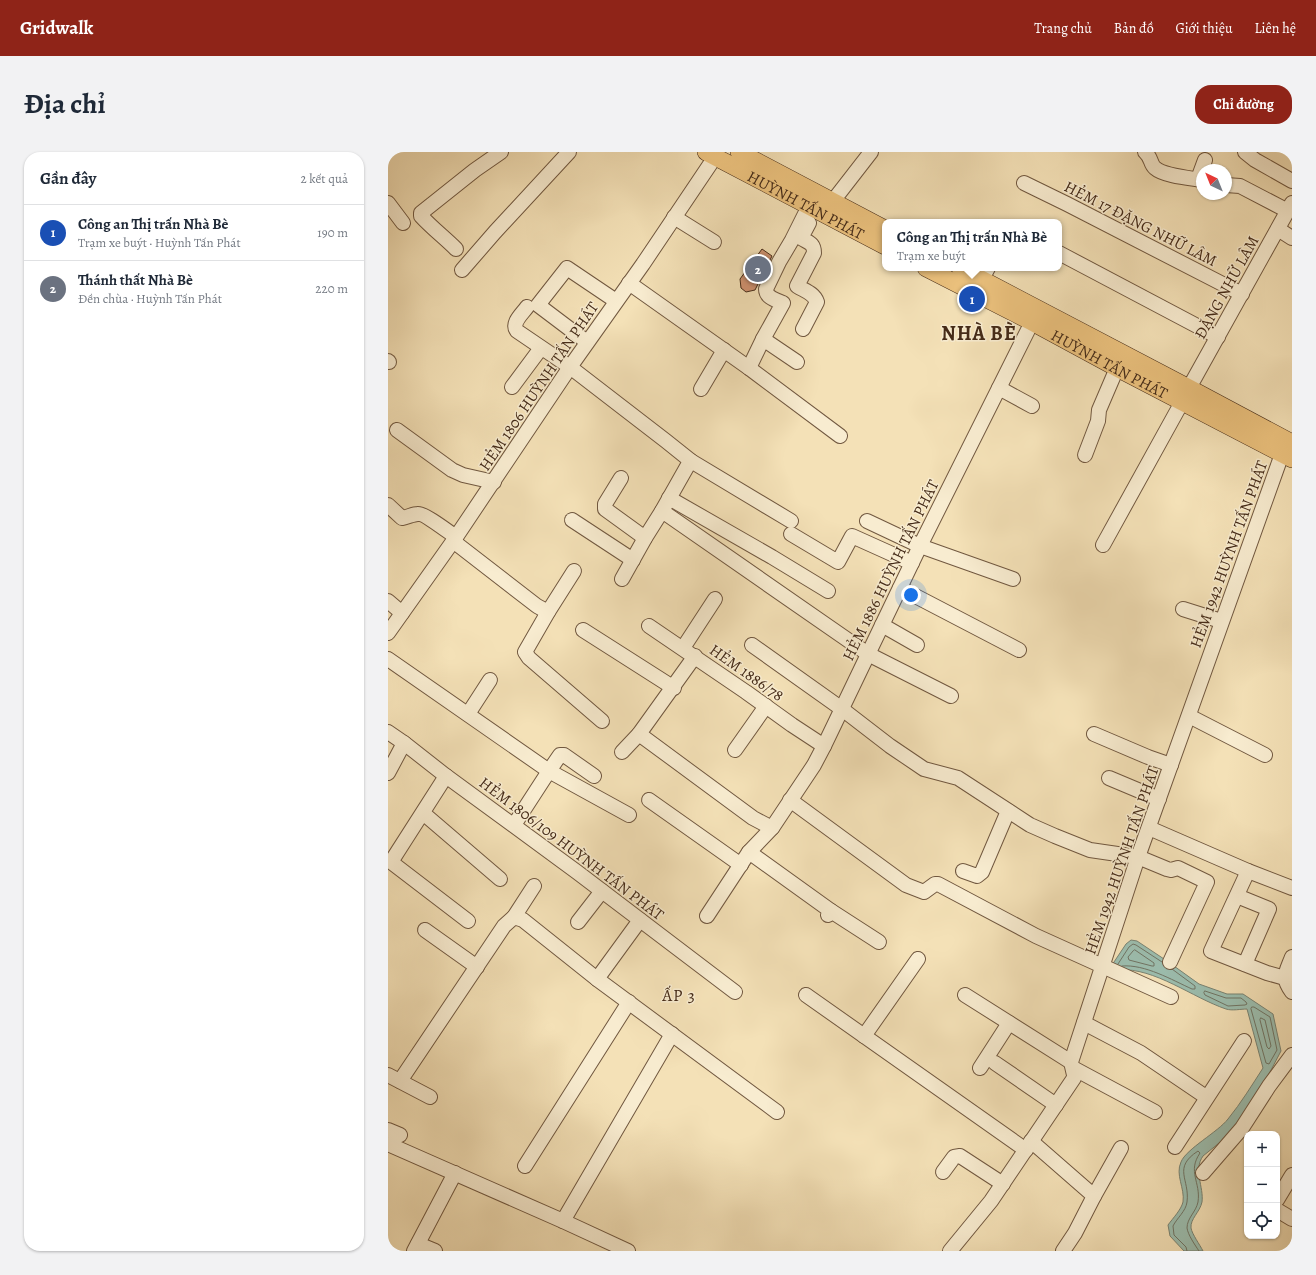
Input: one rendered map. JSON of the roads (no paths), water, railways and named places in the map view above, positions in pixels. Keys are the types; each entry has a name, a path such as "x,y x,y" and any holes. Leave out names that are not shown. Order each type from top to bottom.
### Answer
{"main road":[{"name":"HUỲNH TẤN PHÁT","path":"739,152 821,208 882,244"},
{"name":"HUỲNH TẤN PHÁT","path":"710,154 821,208 882,228"},
{"name":"HUỲNH TẤN PHÁT","path":"932,271 1032,322 1117,368 1185,395"},
{"name":"HUỲNH TẤN PHÁT","path":"972,271 985,274 1185,395 1289,452"}],"street":[{"path":"456,249 439,232 430,226 421,216 421,213 501,152"},
{"path":"462,270 569,152"},
{"path":"749,368 763,339 783,304 768,297 766,293 766,289 779,262 792,240 871,152"},
{"path":"1144,152 1150,158 1156,169 1196,179"},
{"path":"1245,152 1255,160 1292,181"},
{"name":"HẺM 1806 HUỲNH TẤN PHÁT","path":"388,633 455,539 587,342 674,217 710,154"},
{"path":"1204,164 1205,160"},
{"name":"HẺM 17 ĐẶNG NHỮ LÂM","path":"1024,183 1242,294"},
{"path":"1232,185 1240,186 1290,207"},
{"path":"388,202 404,223"},
{"name":"ĐẶNG NHỮ LÂM","path":"1102,545 1290,207"},
{"path":"802,329 817,302 813,295 797,286 814,253 814,247 801,238 821,208"},
{"path":"674,217 714,242"},
{"path":"1278,229 1292,238"},
{"path":"1062,255 1218,337"},
{"path":"587,342 538,305 567,268 616,301"},
{"path":"629,283 749,368 840,436"},
{"path":"527,307 515,324 514,328 517,331 570,367 691,461 791,528 838,562 852,536 912,563"},
{"name":"HẺM 1886 HUỲNH TẤN PHÁT","path":"707,916 749,852 772,828 814,765 920,546 1032,322"},
{"path":"763,339 797,362"},
{"path":"512,387 541,348"},
{"path":"701,389 724,350"},
{"path":"1085,455 1098,421 1099,410 1117,368"},
{"path":"999,388 1032,406"},
{"path":"397,430 452,470 462,475 494,482"},
{"name":"HẺM 1942 HUỲNH TẤN PHÁT","path":"950,1251 992,1201 1074,1078 1072,1065 1084,1023 1138,858 1221,621 1289,452"},
{"path":"622,580 691,461"},
{"path":"621,478 604,506 645,538"},
{"path":"669,498 828,591"},
{"path":"388,505 402,518 417,514 425,516 537,606 548,612"},
{"path":"662,511 868,654 952,696"},
{"path":"572,520 633,560"},
{"path":"867,520 920,546 1013,579"},
{"path":"574,571 526,649 526,654 602,721"},
{"path":"900,588 1019,650"},
{"path":"683,648 715,598"},
{"path":"388,601 402,613"},
{"path":"1183,609 1221,621"},
{"path":"882,625 917,645"},
{"name":"HẺM 1886/78","path":"649,626 695,656 824,746"},
{"path":"583,630 674,688"},
{"path":"752,645 842,709 890,746 924,769 958,778 1030,825 1090,850 1138,858 1171,870 1178,868 1207,882 1170,962"},
{"path":"622,752 639,734 674,688 695,656"},
{"path":"388,659 549,770 629,815"},
{"path":"468,714 490,680"},
{"path":"735,750 766,706"},
{"path":"1189,716 1265,756"},
{"name":"HẺM 1806/109 HUỲNH TẤN PHÁT","path":"388,732 735,992"},
{"path":"639,734 753,818 772,828"},
{"path":"1094,734 1148,757 1171,764"},
{"path":"388,773 404,743"},
{"path":"514,825 560,755 564,755 594,776"},
{"path":"446,776 391,862 468,921"},
{"path":"1110,778 1159,799"},
{"path":"649,800 740,865"},
{"path":"790,800 906,885 924,892 935,884 938,884 1036,936 1171,997"},
{"path":"962,871 977,876 982,872 1008,811"},
{"path":"423,813 500,879"},
{"path":"1149,828 1292,888"},
{"path":"749,852 829,913 879,942"},
{"path":"1248,870 1211,951 1267,973 1285,978"},
{"path":"430,1097 394,1078 477,967 504,926 518,919 534,886"},
{"path":"578,922 602,891"},
{"path":"1237,896 1269,909 1244,964"},
{"path":"518,919 777,1112"},
{"path":"597,979 640,920"},
{"path":"425,930 477,967"},
{"path":"1292,957 1285,978 1286,984 1292,992"},
{"path":"864,1036 918,959"},
{"path":"965,994 1072,1065 1155,1112"},
{"path":"806,995 864,1036 1028,1146 1094,1196"},
{"path":"525,1166 629,1002"},
{"path":"980,1068 1009,1023"},
{"path":"1084,1023 1141,1053 1206,1097"},
{"path":"563,1221 672,1034"},
{"path":"1175,1147 1206,1097 1244,1041"},
{"path":"1203,1173 1242,1128 1292,1055"},
{"path":"995,1063 1056,1105"},
{"path":"388,1144 563,1221 608,1247 628,1251"},
{"path":"1063,1251 1075,1233 1121,1148"},
{"path":"943,1172 954,1157 960,1156 1003,1184"},
{"path":"435,1251 416,1247 455,1173"},
{"path":"1280,1195 1292,1175"},
{"path":"1280,1212 1292,1219"}],"water":[{"path":"1131,940 1137,941 1199,984 1227,994 1243,994 1273,1014 1281,1051 1249,1112 1229,1135 1203,1156 1200,1161 1199,1173 1202,1190 1202,1202 1192,1222 1191,1228 1203,1251 1184,1251 1170,1236 1168,1225 1179,1211 1183,1202 1179,1167 1184,1157 1195,1146 1228,1119 1263,1068 1247,1009 1228,1010 1160,978 1132,970 1119,970 1112,965 1126,944"}],"place":[{"name":"Thánh thất Nhà Bè","path":"758,269"},
{"name":"Công an Thị trấn Nhà Bè","path":"972,299"}],"district":[{"name":"NHÀ BÈ","path":"979,333"},
{"name":"ẤP 3","path":"679,995"}]}
